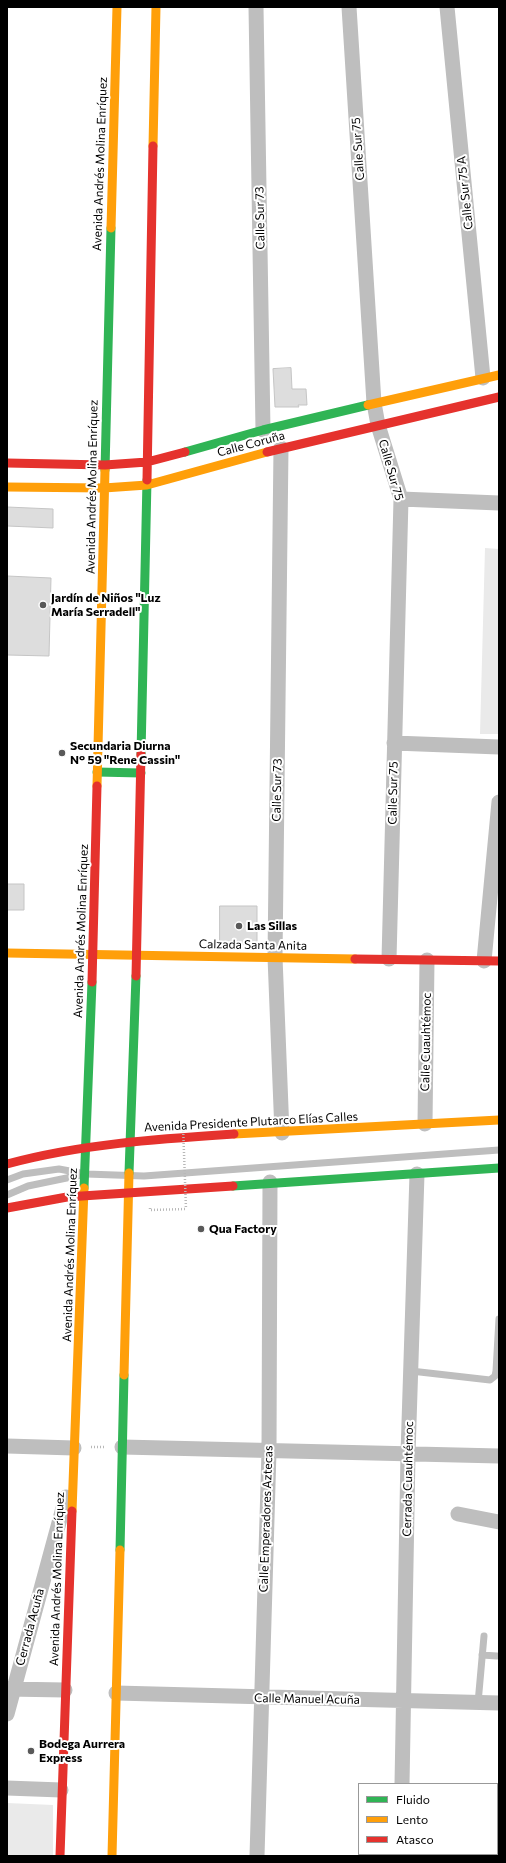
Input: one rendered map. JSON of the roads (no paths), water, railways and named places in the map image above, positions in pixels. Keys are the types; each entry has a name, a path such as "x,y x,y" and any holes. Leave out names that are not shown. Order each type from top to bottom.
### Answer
{"main road":[{"name":"Avenida Andrés Molina Enríquez","path":"60,1856 61,1790 86,1174 93,954 117,7"},
{"path":"112,1856 129,1175 137,955 156,7"},
{"name":"Calle Coruña","path":"7,463 105,465 147,462 263,430 499,375"},
{"name":"Calle Coruña","path":"7,487 104,488 147,485 281,448 499,397"},
{"path":"97,772 141,773"},
{"name":"Calzada Santa Anita","path":"7,953 492,961"},
{"name":"Avenida Presidente Plutarco Elías Calles","path":"7,1164 43,1154 130,1142 499,1120"},
{"path":"7,1208 47,1200 85,1196 270,1182 499,1168"}],"street":[{"name":"Calle Sur 73","path":"256,7 263,430"},
{"name":"Calle Sur 75","path":"349,7 374,403 378,425 401,499 389,959"},
{"name":"Calle Sur 75 A","path":"447,7 483,378"},
{"name":"Calle Sur 73","path":"281,448 275,957 282,1132"},
{"path":"401,499 499,503"},
{"path":"394,743 499,747"},
{"path":"492,961 499,802"},
{"name":"Calle Cuauhtémoc","path":"425,1124 427,960"},
{"name":"Cerrada Cuauhtémoc","path":"402,1783 408,1454 416,1174"},
{"name":"Calle Emperadores Aztecas","path":"257,1856 260,1698 269,1451 270,1182"},
{"path":"7,1446 74,1448"},
{"path":"122,1447 499,1456"},
{"name":"Cerrada Acuña","path":"7,1714 10,1689 73,1470"},
{"path":"458,1514 499,1522"},
{"path":"10,1689 65,1690"},
{"name":"Calle Manuel Acuña","path":"116,1693 260,1698 499,1703"},
{"path":"7,1788 61,1790"}],"lane":[{"path":"7,1180 23,1174 59,1169 86,1174 144,1176 499,1150"},
{"path":"7,1194 28,1186 86,1174"},
{"path":"411,1371 490,1380 495,1376 496,1371 499,1319"},
{"path":"478,1703 484,1636"},
{"path":"482,1655 497,1656"}],"place":[{"name":"Jardín de Niños \"Luz María Serradell\"","path":"43,605"},
{"name":"Secundaria Diurna N° 59 \"Rene Cassin\"","path":"62,753"},
{"name":"Las Sillas","path":"239,926"},
{"name":"Qua Factory","path":"201,1229"},
{"name":"Bodega Aurrera Express","path":"31,1751"}]}
